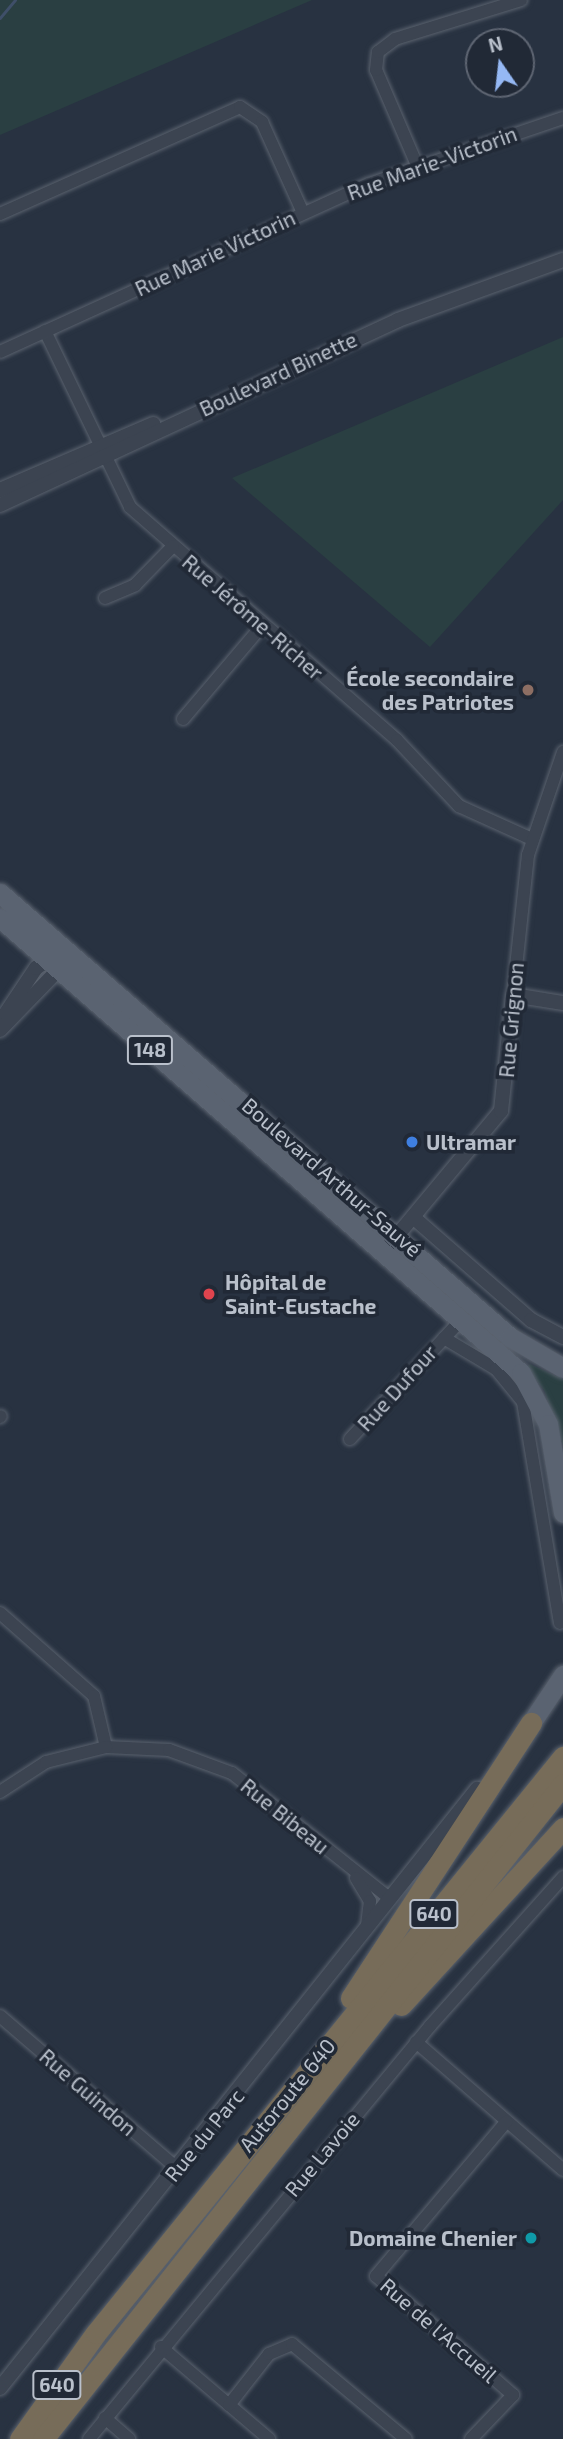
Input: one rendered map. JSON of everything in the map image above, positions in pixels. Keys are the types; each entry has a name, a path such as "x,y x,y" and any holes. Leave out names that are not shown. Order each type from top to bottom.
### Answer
{"highway":[{"path":"314,2077 531,1723"},
{"name":"Autoroute 640","path":"43,2439 314,2077 563,1756"},
{"name":"Autoroute 640","path":"20,2439 88,2343 563,1784"},
{"path":"314,2077 563,1828"}],"main road":[{"name":"Boulevard Arthur-Sauvé","path":"0,893 69,950 510,1337 563,1368"},
{"name":"Boulevard Arthur-Sauvé","path":"0,918 521,1373 537,1397 563,1513"},
{"path":"531,1723 563,1675"}],"street":[{"path":"417,165 377,74 378,52 403,37 521,0"},
{"name":"Rue Marie Victorin","path":"0,214 240,107 262,122 303,213 0,352"},
{"name":"Rue Marie-Victorin","path":"303,213 417,165 563,118"},
{"name":"Boulevard Binette","path":"0,505 100,452 424,301 563,253"},
{"name":"Boulevard Binette","path":"0,490 100,452 390,323 563,260"},
{"name":"Rue Jérôme-Richer","path":"45,331 100,452 130,507 262,626 397,740 459,806 532,839"},
{"path":"106,598 135,585 173,546"},
{"path":"183,719 262,626"},
{"name":"Rue Grignon","path":"383,1252 500,1111 532,839 563,752"},
{"path":"0,1022 69,950"},
{"path":"0,1030 53,965"},
{"path":"513,995 563,1003"},
{"path":"413,1217 531,1320 563,1337"},
{"name":"Rue Dufour","path":"350,1439 461,1320"},
{"name":"Rue Dufour","path":"444,1338 496,1369 523,1402 560,1623"},
{"path":"0,1614 94,1696 106,1747"},
{"name":"Rue du Parc","path":"0,2388 364,1935 387,1897 531,1723"},
{"name":"Rue Bibeau","path":"0,1792 46,1762 106,1747 170,1750 225,1770 387,1897"},
{"name":"Rue Bibeau","path":"349,1869 370,1902 364,1935"},
{"name":"Rue Lavoie","path":"89,2439 161,2347 416,2042 563,1877"},
{"name":"Rue Guindon","path":"0,2015 177,2168"},
{"path":"416,2042 563,2170"},
{"name":"Rue de l'Accueil","path":"471,2439 513,2395 376,2276 506,2122"},
{"path":"229,2405 269,2354 292,2344 406,2439"},
{"path":"161,2347 269,2439"},
{"path":"105,2418 129,2439"}],"green space":[{"path":"0,0 312,0 0,135"},
{"path":"563,337 563,500 430,647 232,478"},
{"path":"530,1364 563,1379 563,1446 544,1390 526,1368"}],"waterway":[{"path":"0,18 15,0"}],"place":[{"name":"École secondaire des Patriotes","path":"528,690"},
{"name":"Ultramar","path":"412,1142"},
{"name":"Hôpital de Saint-Eustache","path":"209,1294"},
{"name":"Domaine Chenier","path":"531,2238"}]}
